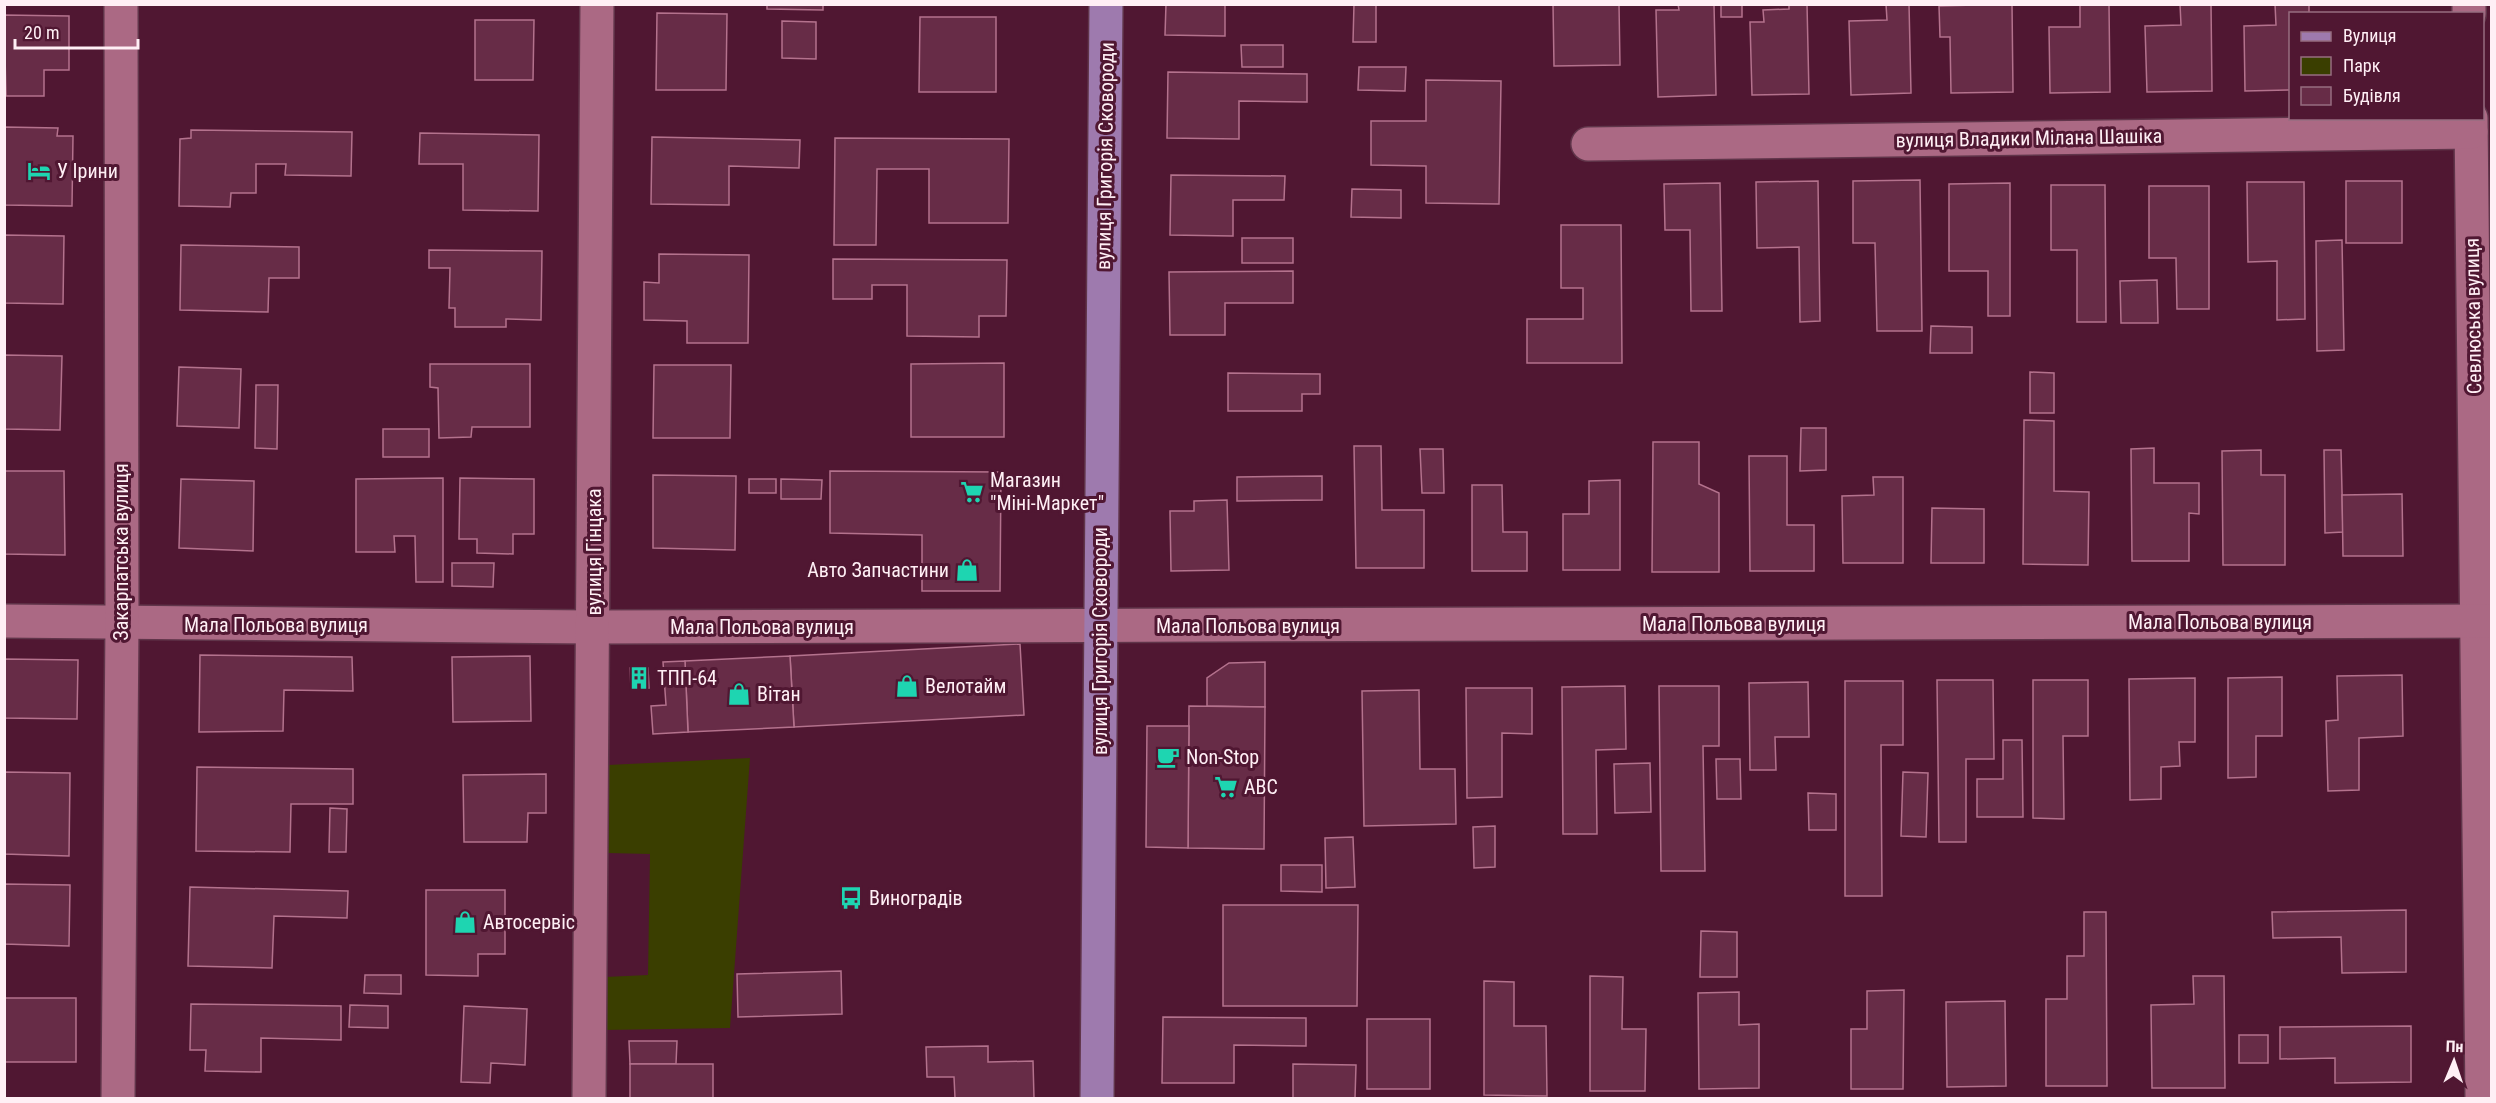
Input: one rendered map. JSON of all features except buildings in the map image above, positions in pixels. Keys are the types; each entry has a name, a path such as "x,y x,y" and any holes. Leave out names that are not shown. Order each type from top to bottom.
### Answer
{"main road":[{"name":"вулиця Григорія Сковороди","path":"1097,1098 1106,4"}],"street":[{"name":"Закарпатська вулиця","path":"118,1098 122,624 121,4"},
{"name":"вулиця Гінцака","path":"588,1098 597,4"},
{"name":"вулиця Владики Мілана Шашіка","path":"1588,144 2471,125"},
{"name":"Севлюська вулиця","path":"2471,125 2485,621 2482,1098"},
{"name":"Мала Польова вулиця","path":"4,621 593,627 2485,621"}],"green space":[{"path":"750,758 730,1028 603,1030 605,977 648,975 650,854 607,853 608,765"}],"place":[{"name":"У Ірини","path":"39,171"},
{"name":"Магазин \"Міні-Маркет\"","path":"972,492"},
{"name":"Авто Запчастини","path":"967,570"},
{"name":"ТПП-64","path":"639,678"},
{"name":"Велотайм","path":"907,686"},
{"name":"Вітан","path":"739,694"},
{"name":"Non-Stop","path":"1168,757"},
{"name":"ABC","path":"1226,787"},
{"name":"Виноградів","path":"851,898"},
{"name":"Автосервіс","path":"465,922"}]}
